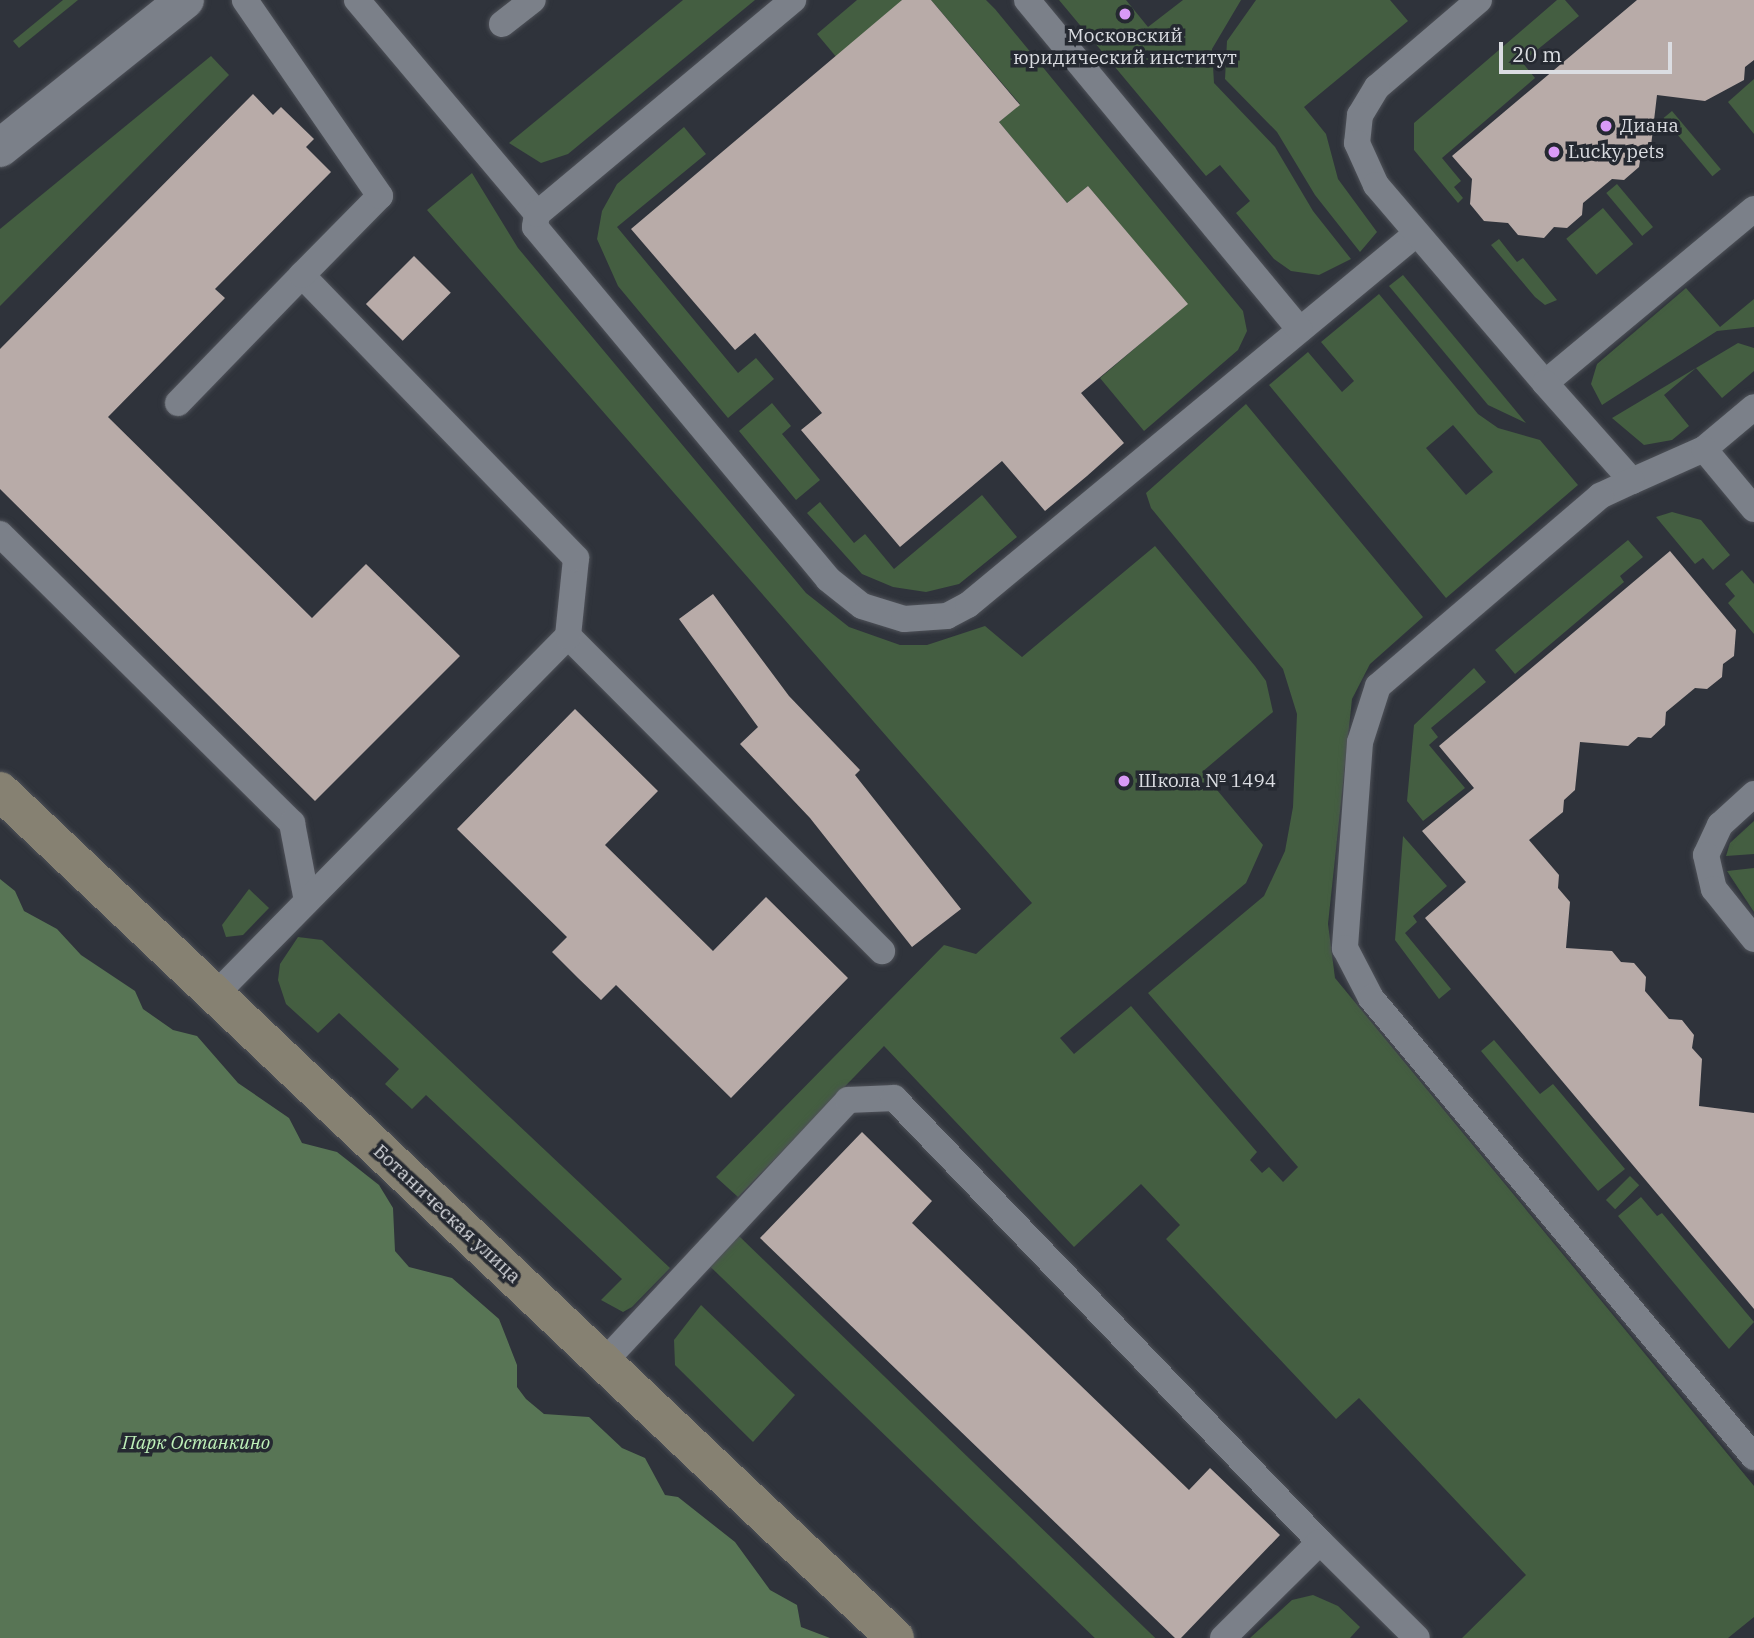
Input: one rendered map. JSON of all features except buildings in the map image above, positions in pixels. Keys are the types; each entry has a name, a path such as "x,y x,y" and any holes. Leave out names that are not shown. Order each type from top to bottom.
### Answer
{"main road":[{"name":"Ботаническая улица","path":"0,791 895,1638"}],"street":[{"path":"0,148 185,0"}],"lane":[{"path":"178,403 380,196 245,0"},
{"path":"357,0 537,214"},
{"path":"502,24 533,0"},
{"path":"793,0 537,214 535,227 828,579 862,606 904,620 947,616 968,605 1416,234"},
{"path":"1027,0 1300,330"},
{"path":"1479,0 1389,75 1358,122 1357,143 1367,173 1416,234 1632,481"},
{"path":"1545,383 1754,209"},
{"path":"215,995 568,636 576,558 302,275"},
{"path":"1754,407 1704,449 1600,496 1378,686 1360,742 1345,948 1371,998 1754,1457"},
{"path":"1704,449 1754,509"},
{"path":"0,534 292,823 307,901"},
{"path":"568,636 882,951"},
{"path":"1754,794 1720,825 1706,855 1714,889 1754,939"},
{"path":"604,1363 848,1100 894,1098 1321,1542 1417,1638"},
{"path":"1223,1638 1321,1542"}],"green space":[{"path":"63,0 78,0 19,48 13,41"},
{"path":"683,0 755,0 568,154 541,163 509,143"},
{"path":"857,0 902,0 853,77 817,34"},
{"path":"931,0 986,0 1243,311 1247,331 1238,350 1144,431 1100,378 1187,304 1088,186 1067,203 999,122 1020,104"},
{"path":"1059,0 1126,0 1148,27 1183,0 1241,0 1212,49 1214,83 1275,147 1313,211 1351,259 1319,275 1291,271 1274,259 1236,213 1250,201 1220,165 1206,176"},
{"path":"1256,0 1390,0 1408,21 1304,107 1326,134 1338,179 1377,232 1360,252 1315,195 1277,132 1225,79 1227,41"},
{"path":"1557,0 1565,0 1579,16 1522,62 1535,78 1442,158 1461,181 1454,187 1463,198 1458,203 1414,150 1414,123"},
{"path":"211,56 229,75 0,306 0,229"},
{"path":"1754,79 1754,134 1728,102"},
{"path":"1672,111 1721,169 1712,176 1664,118"},
{"path":"684,127 706,154 617,227 738,373 756,358 774,379 728,418 618,286 597,239 602,211 617,184"},
{"path":"472,173 518,248 806,593 849,627 900,645 927,645 985,626 1022,657 1155,546 1255,666 1266,681 1273,712 1202,772 1263,845 1246,883 1060,1038 1074,1054 1131,1006 1257,1152 1250,1160 1262,1173 1269,1167 1283,1182 1298,1167 1148,993 1264,896 1285,851 1293,807 1297,714 1283,669 1151,508 1146,493 1246,404 1423,617 1370,664 1352,699 1328,924 1335,978 1754,1486 1754,1617 1728,1638 1462,1638 1526,1575 1359,1398 1336,1419 1166,1239 1180,1225 1141,1184 1074,1247 884,1046 738,1197 716,1177 944,945 976,954 1032,903 427,210"},
{"path":"1617,184 1653,227 1642,236 1606,193"},
{"path":"1603,208 1633,244 1596,275 1566,239"},
{"path":"1499,239 1517,262 1523,258 1557,300 1545,305 1535,297 1491,245"},
{"path":"1403,275 1526,423 1488,405 1389,286"},
{"path":"1686,288 1720,327 1754,299 1754,327 1717,331 1602,405 1591,384 1597,364"},
{"path":"1379,294 1478,414 1498,428 1540,440 1578,485 1446,598 1269,385 1308,352 1342,392 1354,381 1321,342","holes":["1453,425 1493,472 1466,495 1426,448"]},
{"path":"1738,343 1754,348 1754,371 1722,398 1696,368"},
{"path":"1696,368 1664,395 1689,426 1672,440 1644,445 1612,418"},
{"path":"772,403 791,426 782,434 820,480 796,500 739,431"},
{"path":"982,495 1017,537 959,584 926,592 893,587 862,574 807,513 820,502 854,543 865,534 894,569"},
{"path":"1672,512 1701,520 1730,555 1713,570 1703,558 1695,564 1656,517"},
{"path":"1628,540 1643,557 1620,576 1624,582 1515,674 1495,650"},
{"path":"1742,570 1754,584 1754,634 1728,603 1735,596 1725,584"},
{"path":"1474,668 1486,682 1431,728 1438,737 1429,745 1465,788 1423,821 1407,801 1414,725"},
{"path":"1754,821 1754,854 1726,856 1730,843"},
{"path":"1403,836 1447,886 1413,916 1417,922 1405,933 1451,989 1439,999 1395,940"},
{"path":"1754,868 1754,912 1727,871"},
{"name":"Парк Останкино","path":"0,879 15,891 24,911 57,929 81,955 135,991 143,1009 173,1030 197,1036 238,1083 289,1118 302,1143 337,1152 379,1185 393,1208 395,1251 409,1267 452,1278 499,1319 517,1365 517,1387 526,1399 544,1414 589,1417 622,1448 645,1458 665,1495 678,1497 735,1542 770,1590 797,1605 801,1627 830,1638 0,1638"},
{"path":"249,889 269,908 243,935 226,937 222,925"},
{"path":"298,937 322,940 670,1268 632,1307 623,1312 601,1300 622,1279 426,1095 412,1109 385,1084 399,1069 339,1013 318,1033 286,1004 278,980 280,964"},
{"path":"1494,1040 1540,1094 1553,1084 1625,1169 1598,1191 1481,1051"},
{"path":"1630,1176 1639,1185 1615,1209 1606,1200"},
{"path":"1641,1197 1657,1216 1662,1213 1754,1322 1729,1349 1618,1216"},
{"path":"739,1236 1155,1638 1095,1638 710,1266"},
{"path":"701,1305 795,1395 753,1442 675,1365 674,1340"},
{"path":"1313,1595 1338,1606 1360,1627 1350,1638 1250,1638 1292,1600"}],"place":[{"name":"Московский юридический институт","path":"1125,14"},
{"name":"Диана","path":"1606,126"},
{"name":"Lucky pets","path":"1554,152"},
{"name":"Школа № 1494","path":"1124,781"}]}
